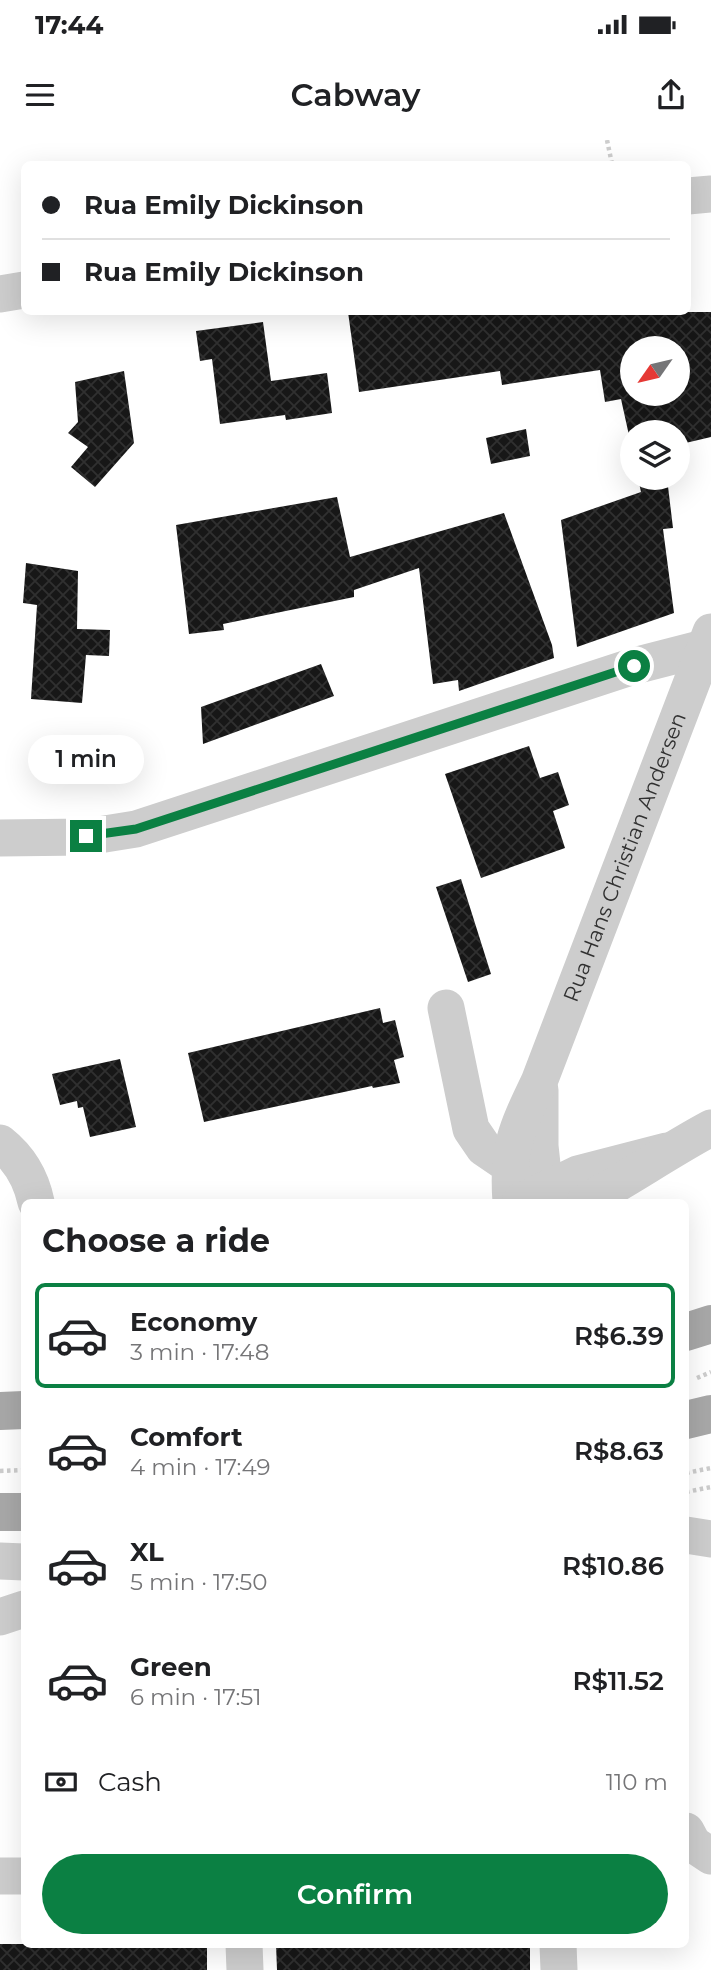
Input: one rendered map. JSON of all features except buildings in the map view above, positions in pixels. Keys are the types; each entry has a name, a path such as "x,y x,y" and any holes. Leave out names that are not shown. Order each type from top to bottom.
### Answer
{"main road":[{"path":"689,1331 711,1324"},
{"path":"689,1417 705,1398"},
{"path":"0,1411 21,1410"},
{"path":"0,1513 21,1512"}],"street":[{"path":"691,196 711,194"},
{"path":"0,294 21,290"},
{"path":"0,838 86,836 136,829 707,640"},
{"name":"Rua Hans Christian Andersen","path":"530,1199 509,1165 515,1132 539,1082 707,640"},
{"path":"446,1008 471,1129 484,1148 509,1165"},
{"name":"Rua Hans Christian Andersen","path":"530,1199 539,1082"},
{"path":"591,1199 626,1181 667,1151 711,1128"},
{"path":"0,1143 13,1154 33,1186 35,1199"},
{"path":"530,1199 599,1167 667,1151"},
{"path":"689,1535 711,1539"},
{"path":"0,1561 21,1562"},
{"path":"0,1617 21,1609"},
{"path":"689,1837 693,1844 711,1856"},
{"path":"0,1876 21,1876"},
{"path":"244,1948 245,1970"},
{"path":"558,1948 559,1970"}],"path":[{"path":"607,140 611,161"},
{"path":"697,1370 705,1398"},
{"path":"689,1472 711,1468"},
{"path":"0,1471 21,1470"},
{"path":"689,1491 711,1487"}],"route":[{"path":"86,836 136,829 634,666"}]}
